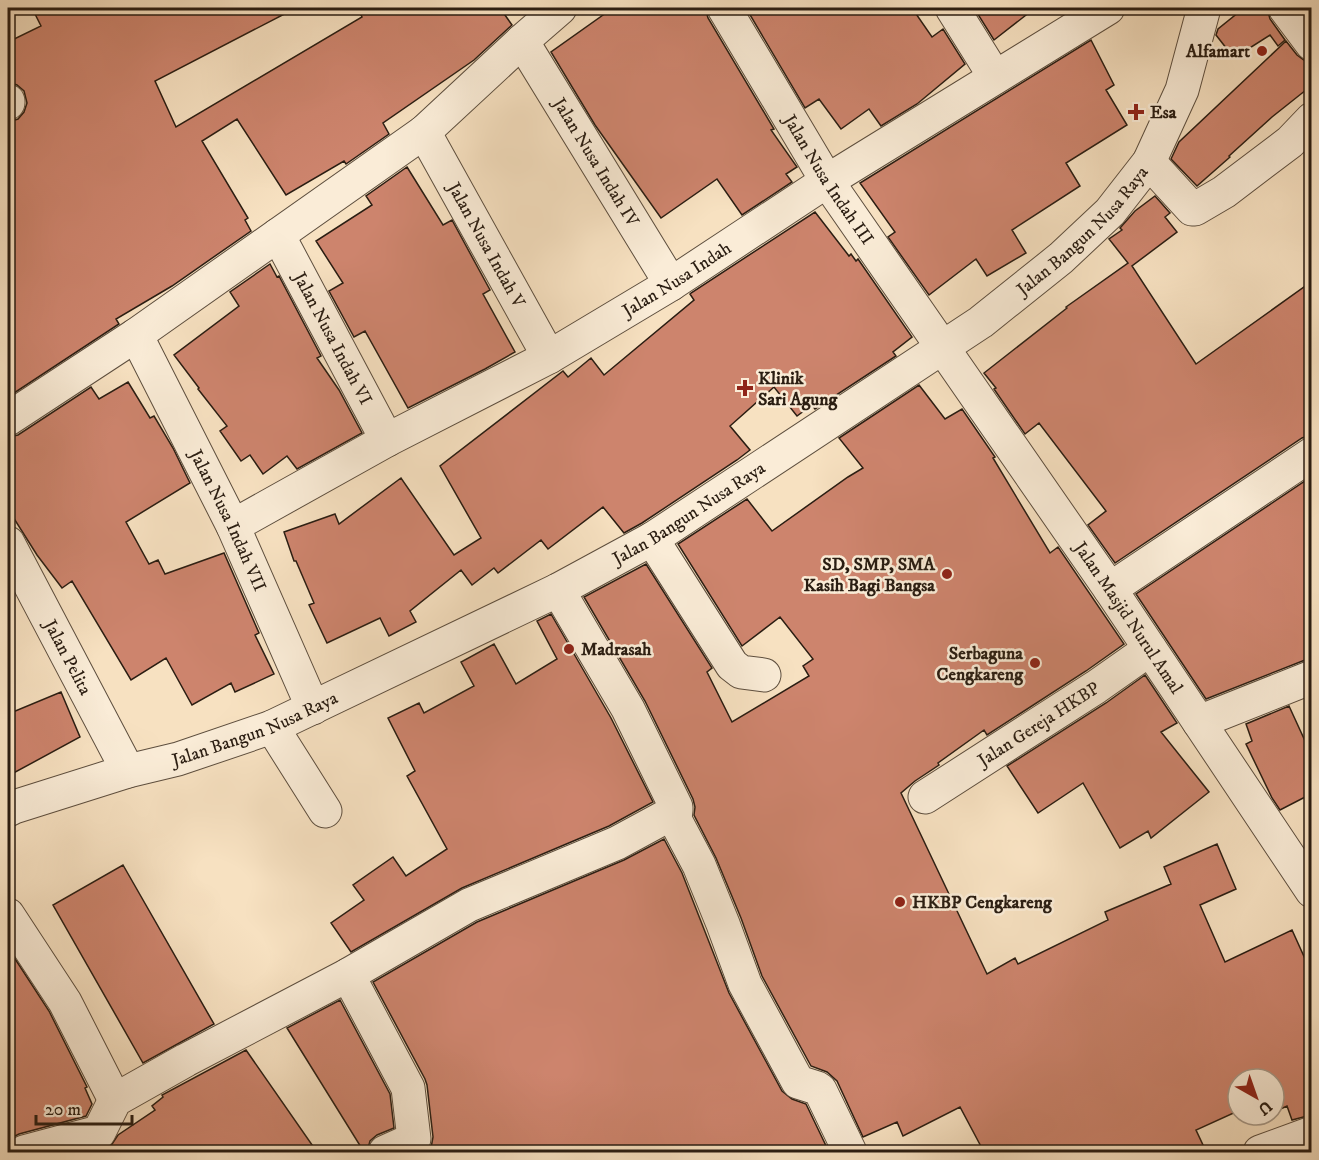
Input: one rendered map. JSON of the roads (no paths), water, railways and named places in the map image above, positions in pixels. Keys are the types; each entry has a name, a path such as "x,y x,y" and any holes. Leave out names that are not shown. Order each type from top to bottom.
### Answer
{"street":[{"path":"8,419 136,335 424,132 560,8"},
{"name":"Jalan Nusa Indah III","path":"724,8 827,181 900,288 943,346"},
{"path":"952,8 994,76"},
{"name":"Jalan Nusa Indah","path":"233,526 387,440 549,357 671,284 827,181 994,76 1108,8"},
{"name":"Jalan Bangun Nusa Raya","path":"8,810 128,771 177,759 272,727 558,590 652,539 981,322 1061,258 1110,212 1149,162 1182,90 1204,8"},
{"path":"1285,8 1311,44"},
{"name":"Jalan Nusa Indah IV","path":"522,41 671,284"},
{"path":"1149,162 1192,209 1195,209 1224,192 1290,142 1311,119"},
{"name":"Jalan Nusa Indah V","path":"424,132 549,357"},
{"name":"Jalan Nusa Indah VI","path":"278,235 387,440"},
{"name":"Jalan Nusa Indah VII","path":"136,335 233,526 313,708"},
{"name":"Jalan Masjid Nurul Amal","path":"943,346 1150,648 1311,891"},
{"path":"1110,589 1311,454"},
{"path":"652,539 732,665 741,672 764,675"},
{"name":"Jalan Pelita","path":"8,543 128,771"},
{"path":"24,1152 85,1144 99,1132 115,1100 348,975 470,905 618,843 676,811 633,719 558,590"},
{"name":"Jalan Gereja HKBP","path":"925,797 1096,687 1150,648"},
{"path":"1199,722 1311,676"},
{"path":"272,727 325,811"},
{"path":"672,814 699,865 745,984 798,1082 818,1088 850,1152"},
{"path":"8,915 65,1002 115,1100"},
{"path":"348,975 408,1088 414,1139 385,1152"},
{"path":"1260,1152 1311,1132"}],"place":[{"name":"Alfamart","path":"1262,51"},
{"name":"Esa","path":"1136,112"},
{"name":"Klinik Sari Agung","path":"745,388"},
{"name":"SD, SMP, SMA Kasih Bagi Bangsa","path":"947,574"},
{"name":"Madrasah","path":"569,649"},
{"name":"Serbaguna Cengkareng","path":"1035,663"},
{"name":"HKBP Cengkareng","path":"900,902"}]}
